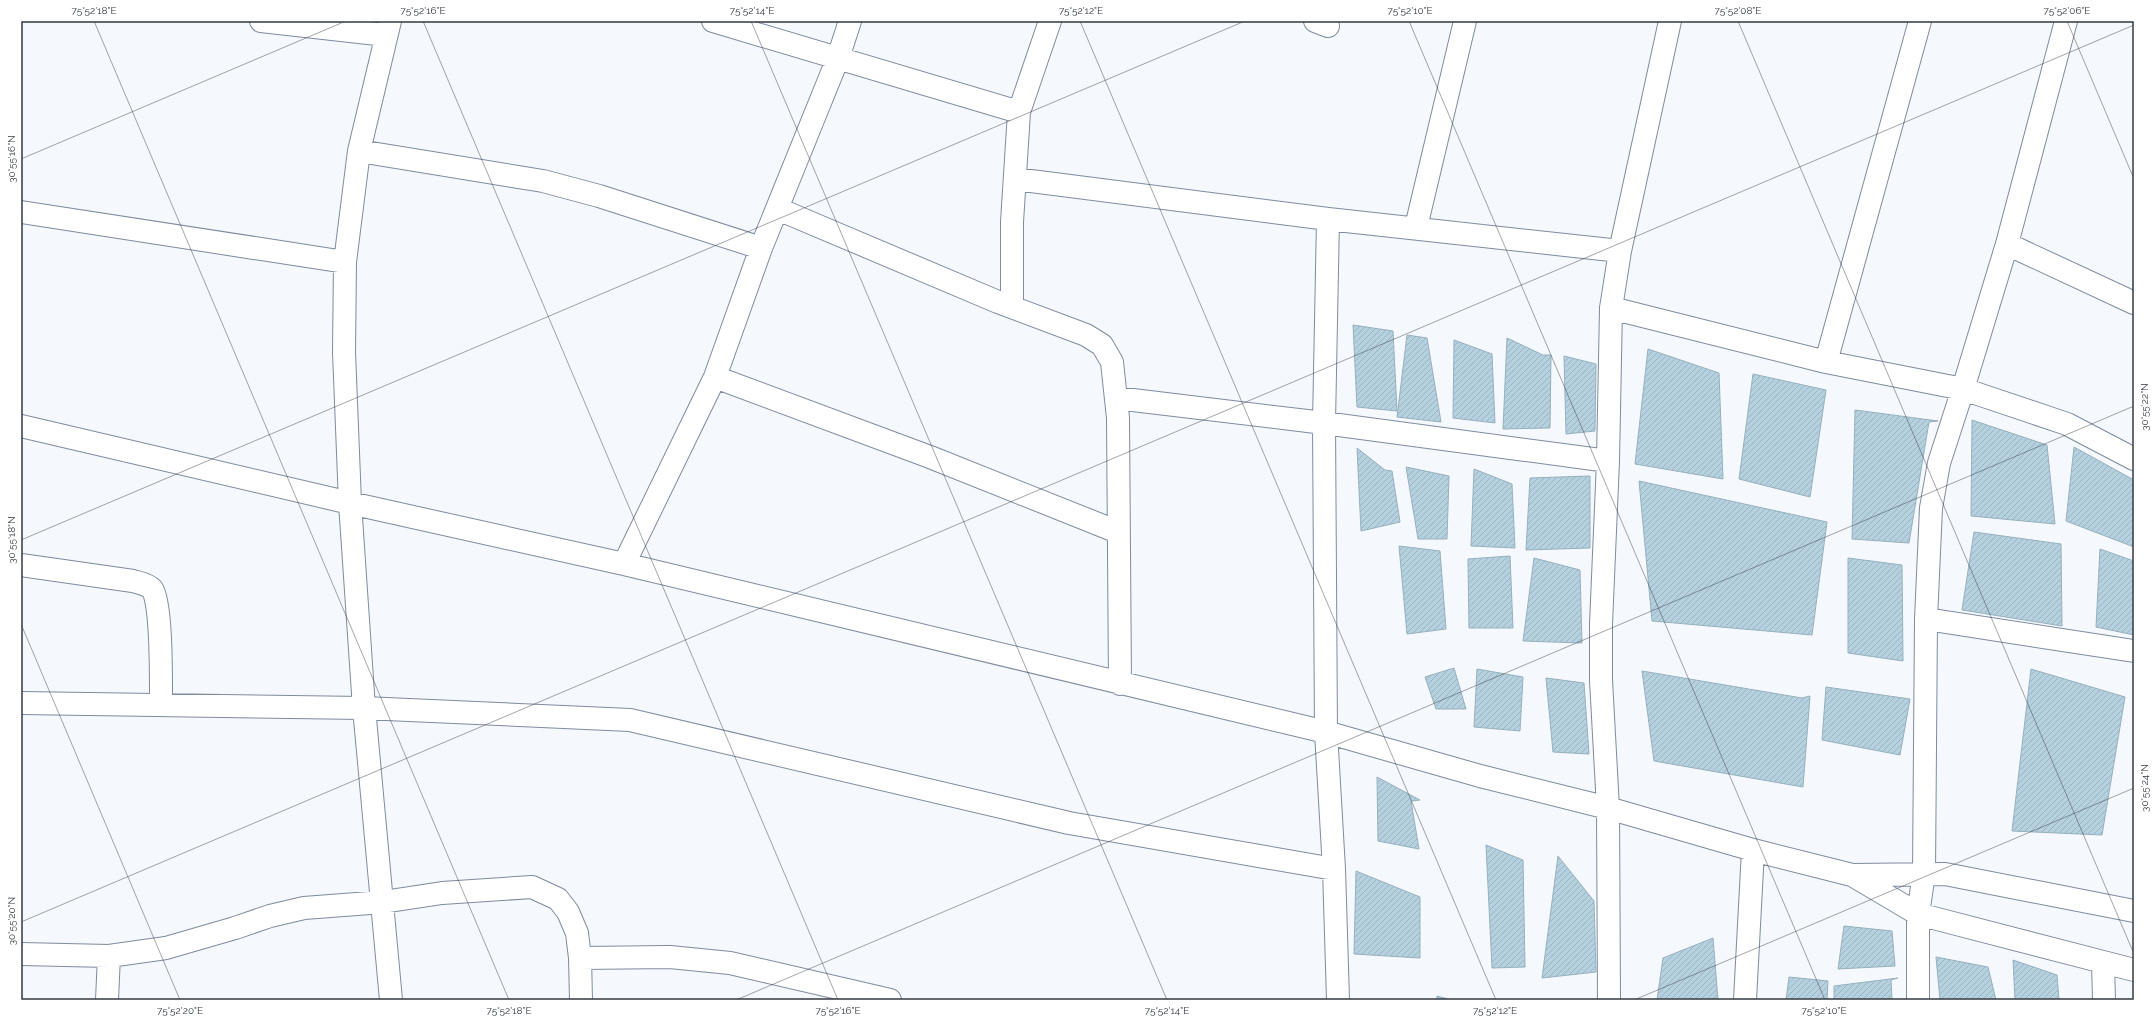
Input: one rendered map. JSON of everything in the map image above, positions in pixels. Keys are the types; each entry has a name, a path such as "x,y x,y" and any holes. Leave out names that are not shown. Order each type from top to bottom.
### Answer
{"street":[{"path":"261,21 388,28 359,151 345,262 344,352 350,503 364,708 391,1000"},
{"path":"714,21 1020,112"},
{"path":"624,564 715,377 761,248 838,58 850,21"},
{"path":"1012,307 1012,222 1020,112 1050,21"},
{"path":"1416,227 1465,21"},
{"path":"1609,1000 1608,808 1601,688 1601,624 1608,461 1610,308 1620,251 1670,21"},
{"path":"1826,362 1920,21"},
{"path":"1918,1000 1918,914 1924,874 1926,619 1931,508 1939,463 2007,244 2066,21"},
{"path":"359,151 543,181 599,196 761,248"},
{"path":"1015,179 1328,219 1416,227 1620,251"},
{"path":"778,209 1012,307 1086,335 1102,346 1112,362 1116,398 1120,684"},
{"path":"21,212 345,262"},
{"path":"1328,219 1324,423 1326,732 1334,869 1338,1000"},
{"path":"2007,244 2134,303"},
{"path":"1610,308 1826,362 1963,389 2067,424 2134,458"},
{"path":"715,377 930,457 1118,532"},
{"path":"1116,398 1324,423 1608,461"},
{"path":"21,426 350,503 624,564 1120,684 1326,732 1480,776 1608,808 1753,850 1852,874 1945,874 2134,912"},
{"path":"21,565 133,581 147,585 153,590 158,608 161,705"},
{"path":"1926,619 2134,651"},
{"path":"21,703 364,708 630,720 1068,823 1334,869"},
{"path":"1744,1000 1753,850"},
{"path":"1852,874 1918,914 2103,964 2134,970"},
{"path":"21,954 109,956 166,948 270,916 304,908 383,902 442,893 532,887 558,899 568,912 577,933 580,958 581,1000"},
{"path":"107,1000 109,956"},
{"path":"580,958 670,957 730,963 890,1000"},
{"path":"2103,964 2104,1000"}],"building":[{"path":"1353,325 1393,331 1397,411 1357,407"},
{"path":"1407,335 1427,338 1441,422 1397,417"},
{"path":"1507,338 1543,355 1551,355 1550,428 1503,429"},
{"path":"1454,340 1492,354 1495,423 1453,418"},
{"path":"1648,349 1719,373 1723,479 1635,464"},
{"path":"1564,356 1596,364 1595,431 1566,434"},
{"path":"1753,374 1826,390 1810,497 1739,479"},
{"path":"1855,410 1938,421 1929,422 1909,543 1852,539"},
{"path":"1972,420 2047,445 2055,524 1971,516"},
{"path":"2074,447 2134,480 2134,547 2066,521"},
{"path":"1357,448 1385,470 1392,471 1400,522 1361,531"},
{"path":"1406,467 1449,476 1447,539 1418,539"},
{"path":"1474,469 1512,484 1515,548 1471,546"},
{"path":"1590,476 1590,548 1526,550 1530,478"},
{"path":"1639,481 1827,522 1812,635 1652,621"},
{"path":"1974,532 2061,544 2062,626 1962,610"},
{"path":"1399,546 1440,551 1446,629 1407,634"},
{"path":"2100,549 2134,561 2134,635 2096,627"},
{"path":"1510,556 1513,628 1469,628 1468,559"},
{"path":"1534,558 1580,570 1582,643 1523,641"},
{"path":"1848,558 1902,565 1903,661 1848,653"},
{"path":"1454,668 1466,709 1436,709 1425,677"},
{"path":"1477,669 1523,677 1520,731 1474,727"},
{"path":"2031,669 2125,697 2102,835 2012,831"},
{"path":"1642,671 1802,698 1810,696 1803,787 1654,761"},
{"path":"1546,678 1584,683 1589,754 1553,752"},
{"path":"1826,687 1910,699 1900,755 1822,740"},
{"path":"1377,777 1420,800 1411,801 1419,849 1378,841"},
{"path":"1486,845 1523,860 1525,967 1492,968"},
{"path":"1558,856 1594,901 1596,972 1542,978"},
{"path":"1356,871 1420,897 1420,958 1354,954"},
{"path":"1844,926 1892,931 1895,966 1838,969"},
{"path":"1713,938 1718,1000 1657,1000 1663,958"},
{"path":"1936,957 1988,967 1996,1000 1940,1000"},
{"path":"2013,960 2057,975 2059,1000 2015,1000"},
{"path":"1789,977 1828,981 1827,1000 1786,1000"},
{"path":"1898,978 1891,980 1892,1000 1834,1000 1834,986"},
{"path":"1437,996 1452,1000 1437,1000"}]}
